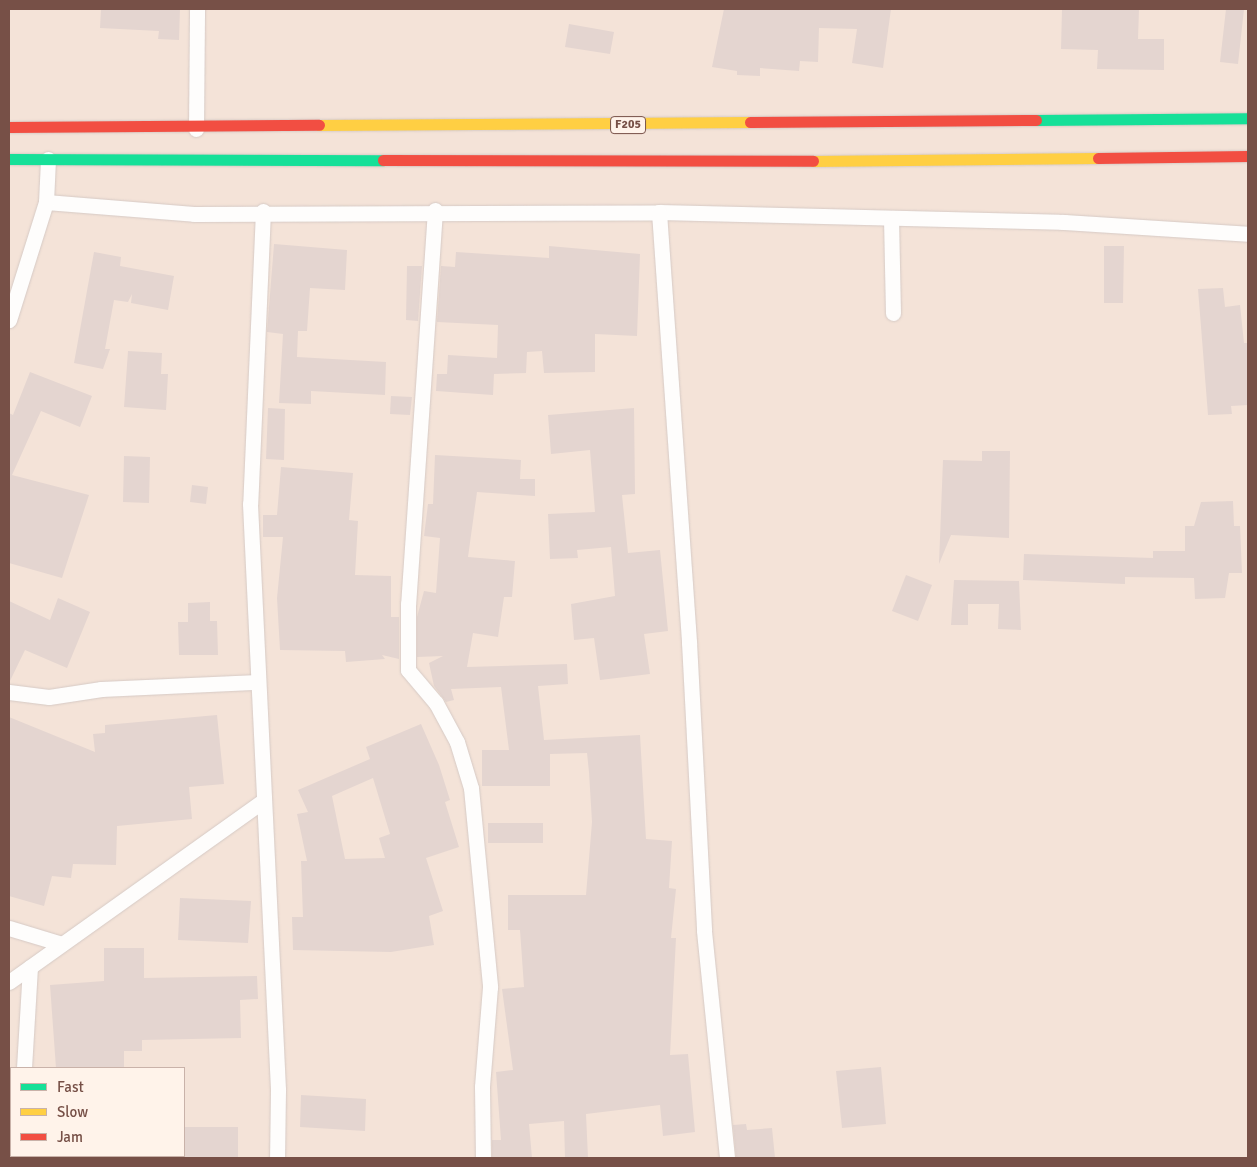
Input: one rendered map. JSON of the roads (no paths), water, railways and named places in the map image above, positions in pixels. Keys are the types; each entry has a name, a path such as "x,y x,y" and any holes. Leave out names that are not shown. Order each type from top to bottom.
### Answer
{"main road":[{"name":"F205","path":"9,127 196,129 1248,118"},
{"path":"9,158 888,161 1248,156"}],"street":[{"path":"196,129 197,9"},
{"path":"9,320 46,202 48,159"},
{"path":"46,202 194,214 264,211 435,210 660,212 1064,222 1248,234"},
{"path":"435,210 408,604 408,670 436,703 456,742 471,788 490,987 482,1086 483,1158"},
{"path":"264,211 250,504 277,1158"},
{"path":"660,212 690,642 704,931 727,1158"},
{"path":"892,218 893,313"},
{"path":"9,692 49,697 101,689 258,682"},
{"path":"9,982 263,800"},
{"path":"9,928 62,944"},
{"path":"24,1067 30,967"}]}
